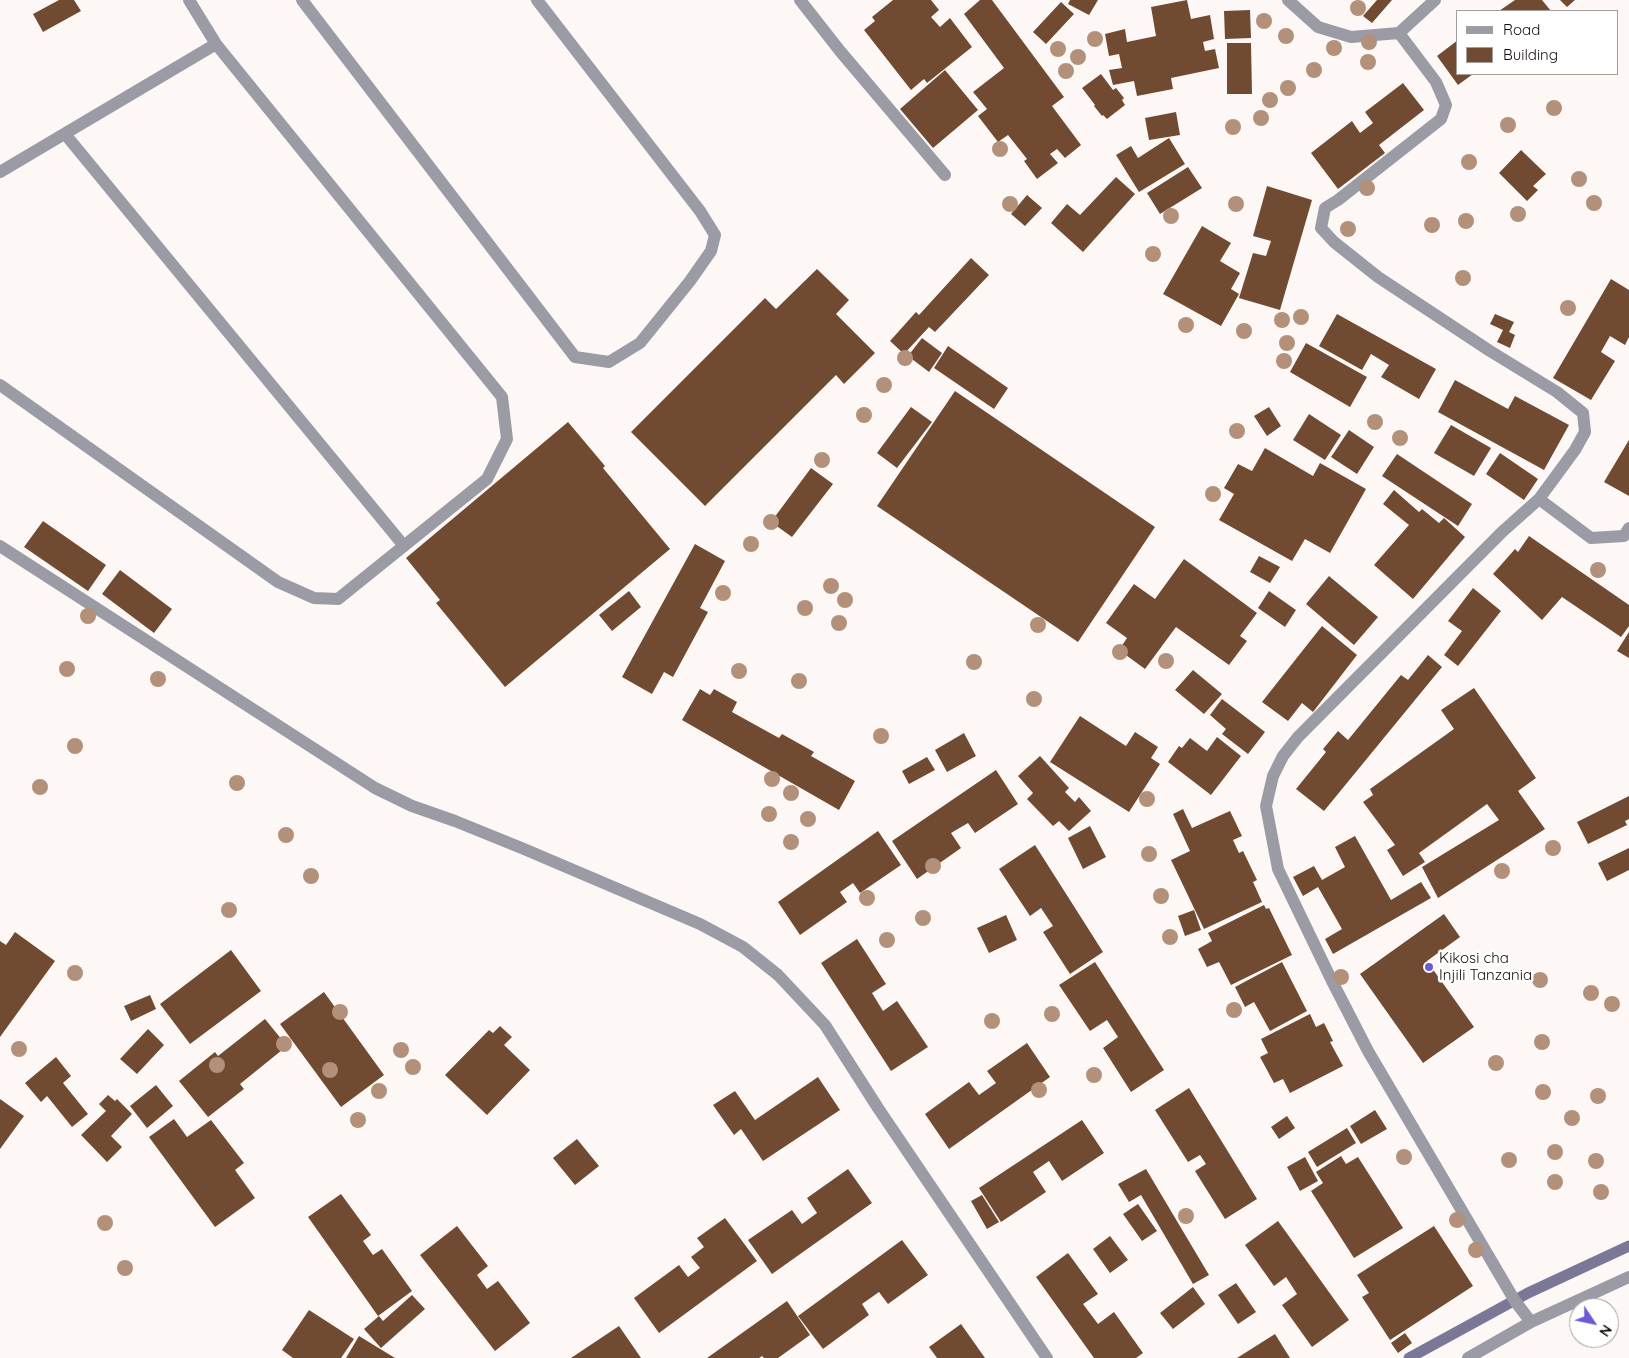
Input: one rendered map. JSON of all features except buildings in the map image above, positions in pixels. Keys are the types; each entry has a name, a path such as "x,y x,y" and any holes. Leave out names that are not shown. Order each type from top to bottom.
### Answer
{"street":[{"path":"0,385 278,582 314,598 338,599 487,478 507,439 502,397 216,44 189,0"},
{"path":"302,0 575,357 609,362 640,343 690,281 711,251 715,235 700,211 537,0"},
{"path":"800,0 840,51 945,175"},
{"path":"1288,0 1318,27 1352,37 1399,33 1435,0"},
{"path":"1399,33 1436,82 1446,105 1440,119 1338,200 1325,208 1322,228 1334,242 1378,277 1558,392 1583,412 1585,432 1575,450 1539,499 1502,532 1298,737 1283,756 1273,776 1266,806 1278,869 1332,981 1382,1074 1515,1301 1531,1322"},
{"path":"0,172 216,44"},
{"path":"65,134 404,546"},
{"path":"1539,499 1591,538 1624,536 1629,528"},
{"path":"0,546 375,788 412,806 515,845 700,924 743,947 778,976 825,1025 878,1108 1046,1358"},
{"path":"1468,1358 1531,1322 1629,1277"}],"waterway":[{"path":"1409,1358 1528,1293 1629,1246"}],"place":[{"name":"Kikosi cha Injili Tanzania","path":"1429,967"}]}
